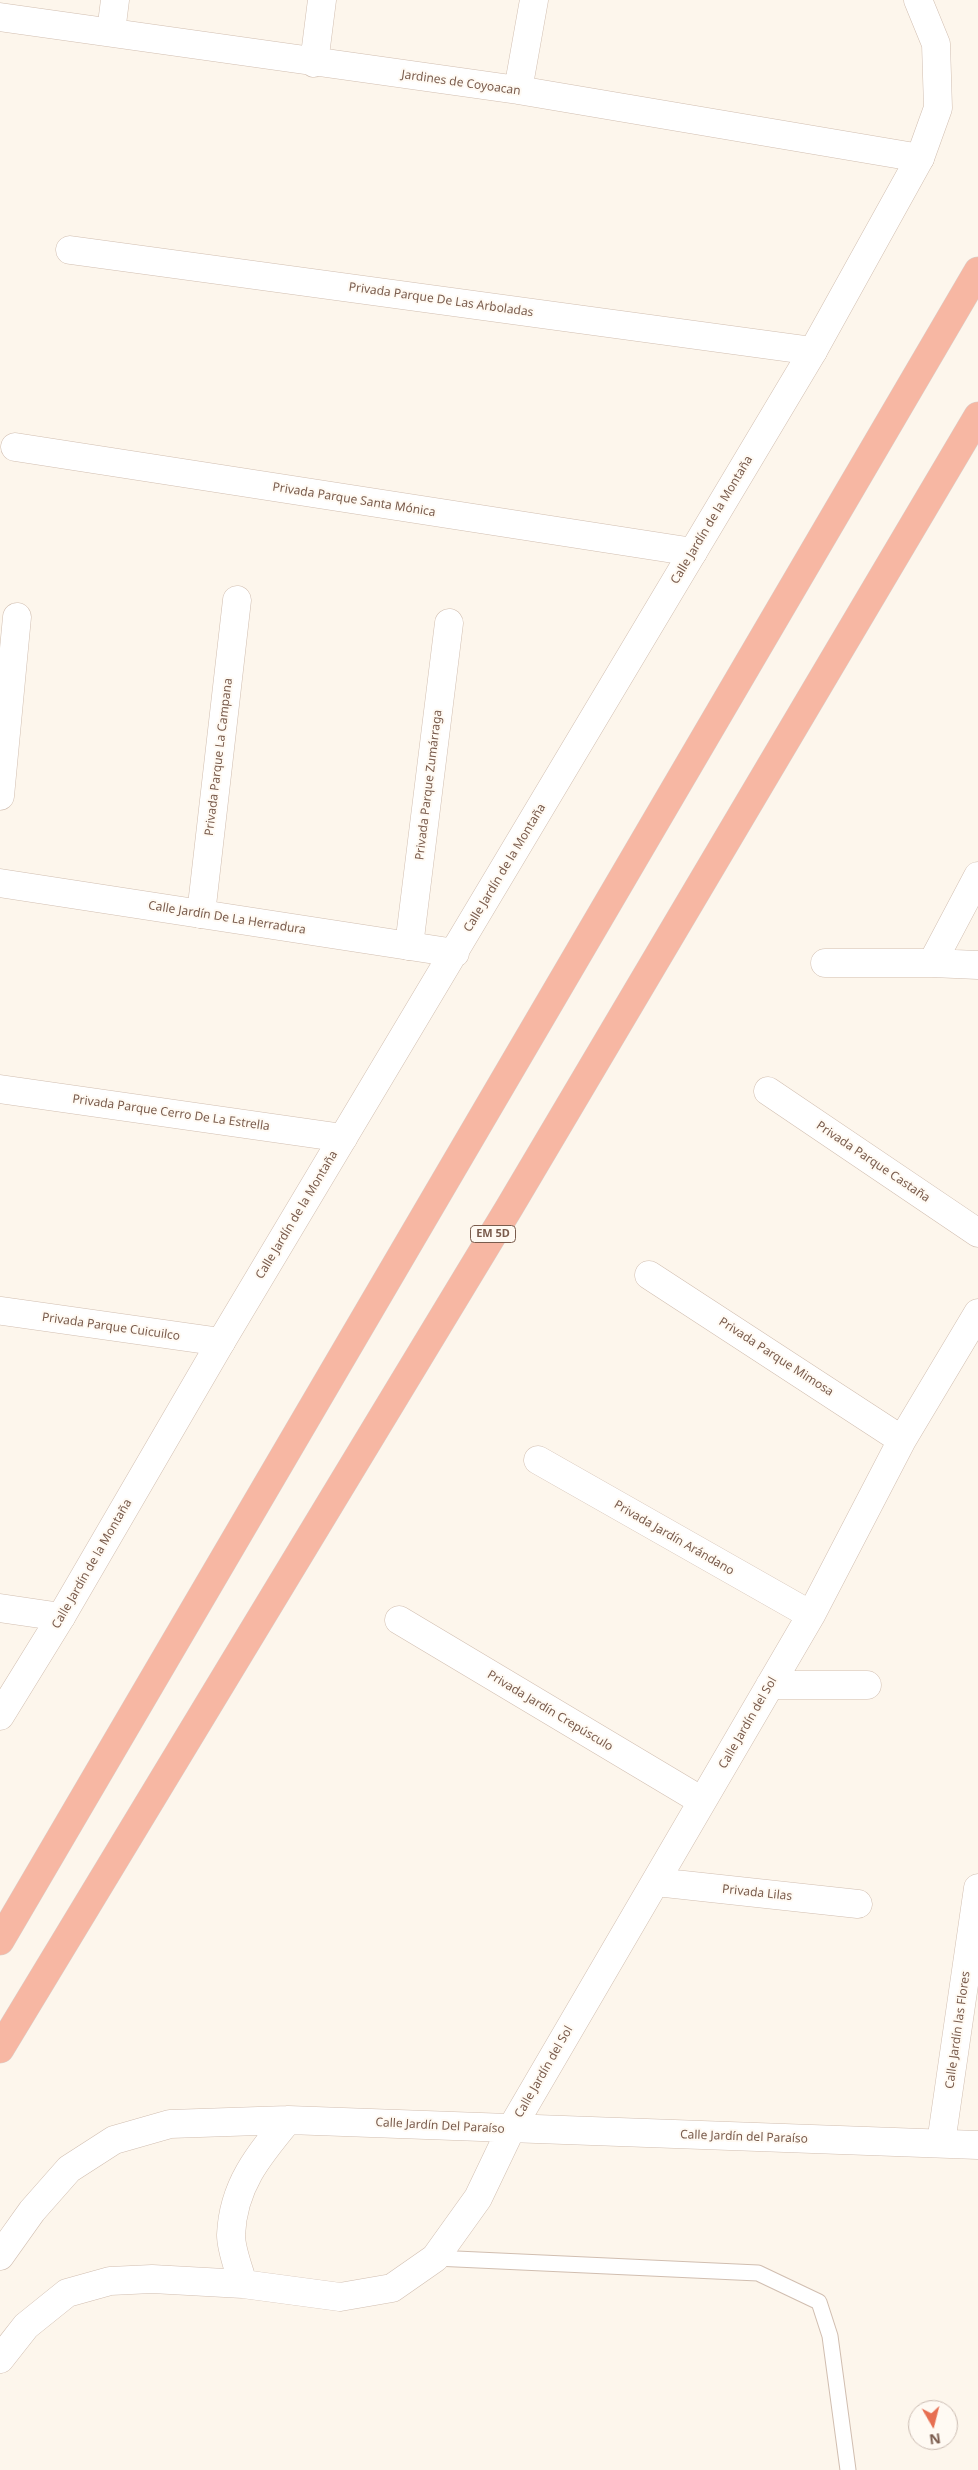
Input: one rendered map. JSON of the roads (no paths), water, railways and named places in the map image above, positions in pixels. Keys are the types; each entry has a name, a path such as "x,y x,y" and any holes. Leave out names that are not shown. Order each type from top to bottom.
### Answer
{"highway":[{"path":"0,1941 978,271"},
{"name":"EM 5D","path":"0,2049 509,1208 978,416"}],"street":[{"path":"110,32 115,0"},
{"path":"314,63 322,0"},
{"path":"518,90 534,0"},
{"name":"Calle Jardín de la Montaña","path":"0,1716 61,1617 221,1342 813,351 920,158 938,108 936,44 918,0"},
{"name":"Jardines de Coyoacan","path":"0,17 314,63 518,90 920,158"},
{"name":"Privada Parque De Las Arboladas","path":"70,250 813,351"},
{"name":"Privada Parque Santa Mónica","path":"15,447 693,552"},
{"name":"Privada Parque La Campana","path":"200,914 237,600"},
{"path":"0,796 17,617"},
{"name":"Privada Parque Zumárraga","path":"409,946 449,623"},
{"path":"932,963 978,876"},
{"name":"Calle Jardín De La Herradura","path":"0,883 455,953"},
{"path":"825,963 978,965"},
{"name":"Privada Parque Cerro De La Estrella","path":"0,1089 343,1138"},
{"name":"Privada Parque Castaña","path":"768,1091 978,1233"},
{"name":"Privada Parque Mimosa","path":"649,1275 902,1440"},
{"name":"Privada Parque Cuicuilco","path":"2,1312 221,1342"},
{"name":"Calle Jardín del Sol","path":"511,2129 811,1615 902,1440 978,1313"},
{"name":"Privada Jardín Arándano","path":"538,1460 811,1615"},
{"path":"0,1608 61,1617"},
{"name":"Privada Jardín Crepúsculo","path":"399,1620 702,1802"},
{"path":"770,1685 867,1685"},
{"name":"Privada Lilas","path":"656,1882 858,1904"},
{"name":"Calle Jardín las Flores","path":"942,2143 978,1888"},
{"path":"243,2284 231,2237 238,2193 256,2159 288,2120"},
{"name":"Calle Jardín Del Paraíso","path":"0,2256 32,2211 69,2169 114,2140 170,2124 288,2120 511,2129 478,2198 435,2258 392,2288 340,2297 243,2284 136,2280 110,2281 67,2293 26,2326 0,2359"},
{"name":"Calle Jardín del Paraíso","path":"511,2129 978,2145"}],"lane":[{"path":"435,2258 758,2273 819,2302 830,2336 848,2470"}]}
